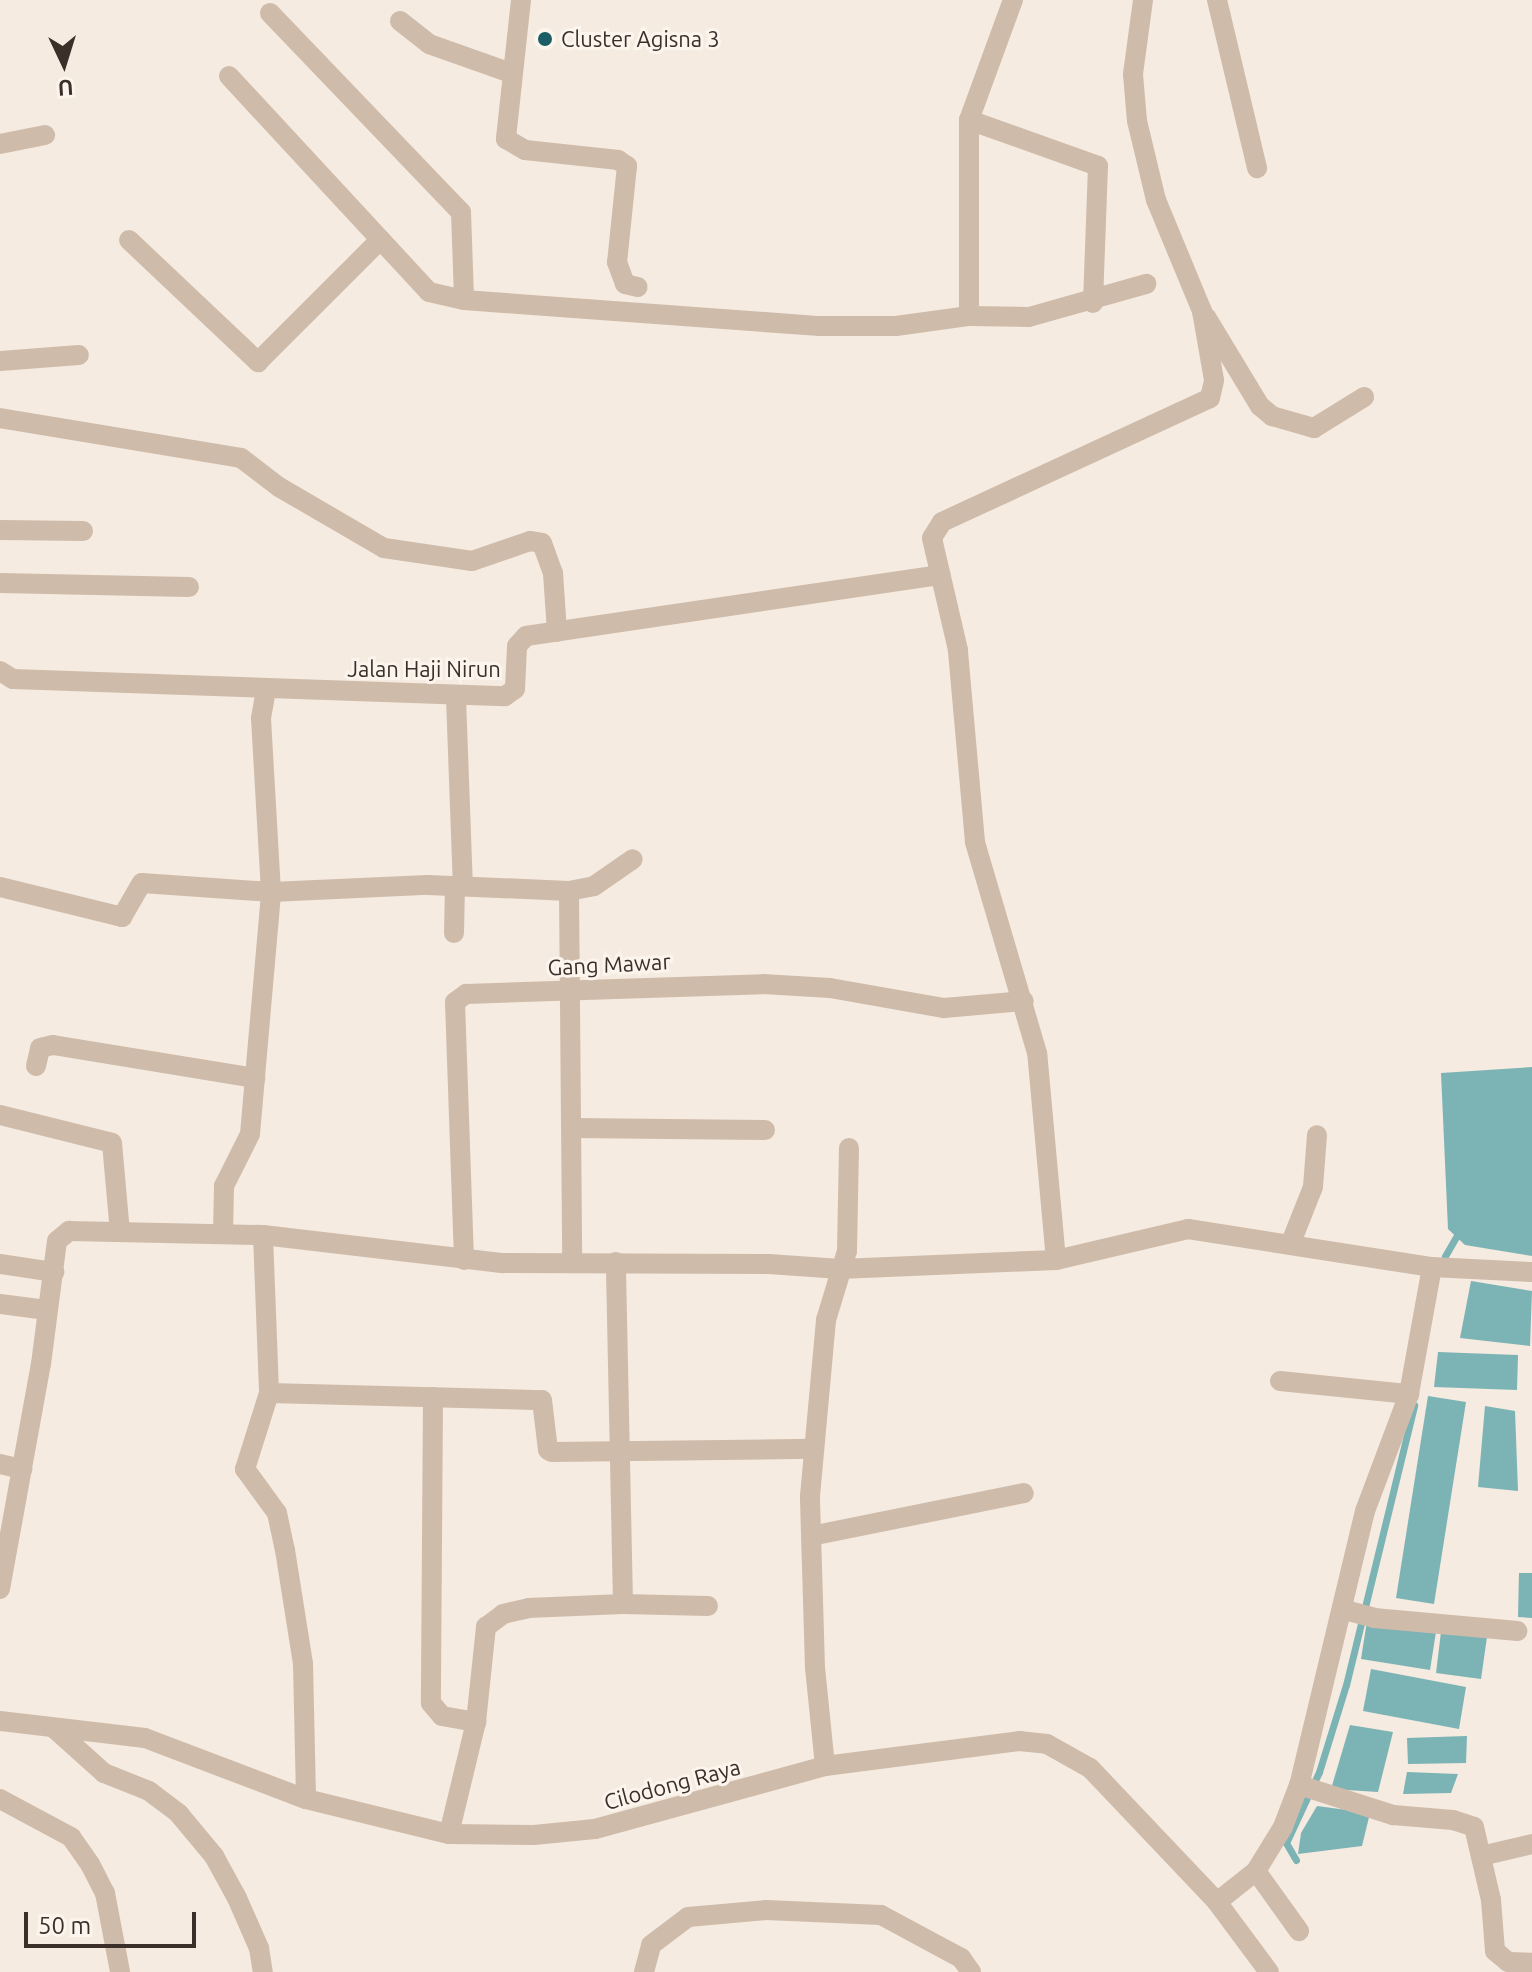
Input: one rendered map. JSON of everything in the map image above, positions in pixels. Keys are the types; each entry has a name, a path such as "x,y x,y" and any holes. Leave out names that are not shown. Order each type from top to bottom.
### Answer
{"street":[{"path":"521,0 503,128 514,147 618,160 627,166 617,262 625,284 638,287"},
{"path":"969,316 969,120 1013,0"},
{"path":"1143,0 1133,74 1137,121 1156,200 1202,311 1260,406 1272,416 1314,428 1364,397"},
{"path":"1217,0 1257,168"},
{"path":"270,13 461,212 464,300"},
{"path":"400,21 429,44 511,73"},
{"path":"229,76 429,292 464,300 820,326 896,326 969,316 1029,317 1093,303 1146,284"},
{"path":"969,120 1098,166 1093,303"},
{"path":"0,144 45,135"},
{"path":"129,240 258,362 380,240"},
{"path":"1056,1260 1037,1053 969,813 966,716 932,538 935,527 1207,402 1214,380 1202,311"},
{"path":"0,361 79,355"},
{"path":"0,418 241,458 279,487 384,548 472,561 530,541 542,543 553,573 557,632"},
{"path":"0,530 83,531"},
{"name":"Jalan Haji Nirun","path":"0,671 13,679 456,698 512,693 520,640 941,575"},
{"path":"0,583 189,587"},
{"path":"223,1234 224,1186 250,1134 271,892 261,718 266,689"},
{"path":"454,933 459,886 456,698"},
{"path":"0,887 122,917 142,883 271,892 459,886 569,891 594,886 633,859"},
{"path":"569,891 573,990 572,1262"},
{"name":"Gang Mawar","path":"464,1260 455,1002 482,992 763,984 830,988 944,1008 1024,1001"},
{"path":"36,1066 40,1048 53,1045 255,1078"},
{"path":"0,1115 112,1143 120,1232"},
{"path":"572,1128 765,1130"},
{"path":"1290,1245 1313,1187 1317,1135"},
{"path":"825,1766 818,1709 811,1536 813,1449 820,1421 826,1320 847,1251 849,1148"},
{"path":"0,1589 57,1241 69,1231 263,1235 464,1260 840,1269 1056,1260 1188,1229 1432,1267 1532,1272"},
{"path":"263,1235 269,1393 245,1469 277,1513 285,1550 303,1664 306,1799"},
{"path":"616,1262 623,1604"},
{"path":"0,1264 54,1272"},
{"path":"1217,1902 1256,1871 1309,1788 1356,1613 1365,1511 1409,1394 1432,1267"},
{"path":"0,1304 47,1310"},
{"path":"1280,1381 1409,1394"},
{"path":"269,1393 542,1400 549,1451 813,1449"},
{"path":"433,1397 431,1703 442,1716 476,1722"},
{"path":"0,1464 22,1469"},
{"path":"811,1536 1024,1493"},
{"path":"449,1834 476,1722 486,1627 503,1614 528,1608 623,1604 708,1606"},
{"path":"1356,1613 1517,1631"},
{"name":"Cilodong Raya","path":"0,1721 55,1729 123,1733 180,1747 306,1799 449,1834 534,1835 595,1829 825,1766 1019,1741 1047,1744 1090,1768 1217,1902 1268,1972"},
{"path":"55,1729 104,1773 149,1791 179,1814 214,1856 237,1898 259,1948 263,1972"},
{"path":"1309,1788 1393,1815 1453,1820 1474,1827 1495,1951 1508,1962 1532,1963"},
{"path":"0,1799 71,1837 90,1864 105,1893 120,1972"},
{"path":"1481,1856 1532,1844"},
{"path":"1256,1871 1299,1931"},
{"path":"644,1972 651,1945 688,1917 766,1910 881,1915 961,1958 971,1972"}],"water":[{"path":"1532,1067 1532,1256 1465,1245 1448,1229 1441,1073"},
{"path":"1471,1281 1532,1291 1530,1346 1460,1338"},
{"path":"1438,1352 1518,1355 1517,1390 1434,1387"},
{"path":"1428,1396 1466,1402 1434,1604 1396,1598"},
{"path":"1485,1406 1515,1411 1518,1491 1478,1487"},
{"path":"1519,1573 1532,1573 1532,1618 1518,1617"},
{"path":"1367,1621 1436,1632 1430,1670 1361,1659"},
{"path":"1441,1632 1487,1637 1481,1679 1436,1673"},
{"path":"1371,1669 1466,1687 1459,1729 1363,1711"},
{"path":"1350,1725 1393,1732 1378,1792 1331,1789"},
{"path":"1467,1736 1466,1763 1408,1764 1407,1738"},
{"path":"1407,1772 1458,1774 1451,1793 1403,1794"},
{"path":"1317,1806 1370,1813 1362,1846 1298,1854 1301,1833"}],"waterway":[{"path":"1445,1256 1456,1237"},
{"path":"1296,1860 1286,1843 1319,1772 1346,1685 1414,1405"}],"place":[{"name":"Cluster Agisna 3","path":"545,39"}]}
